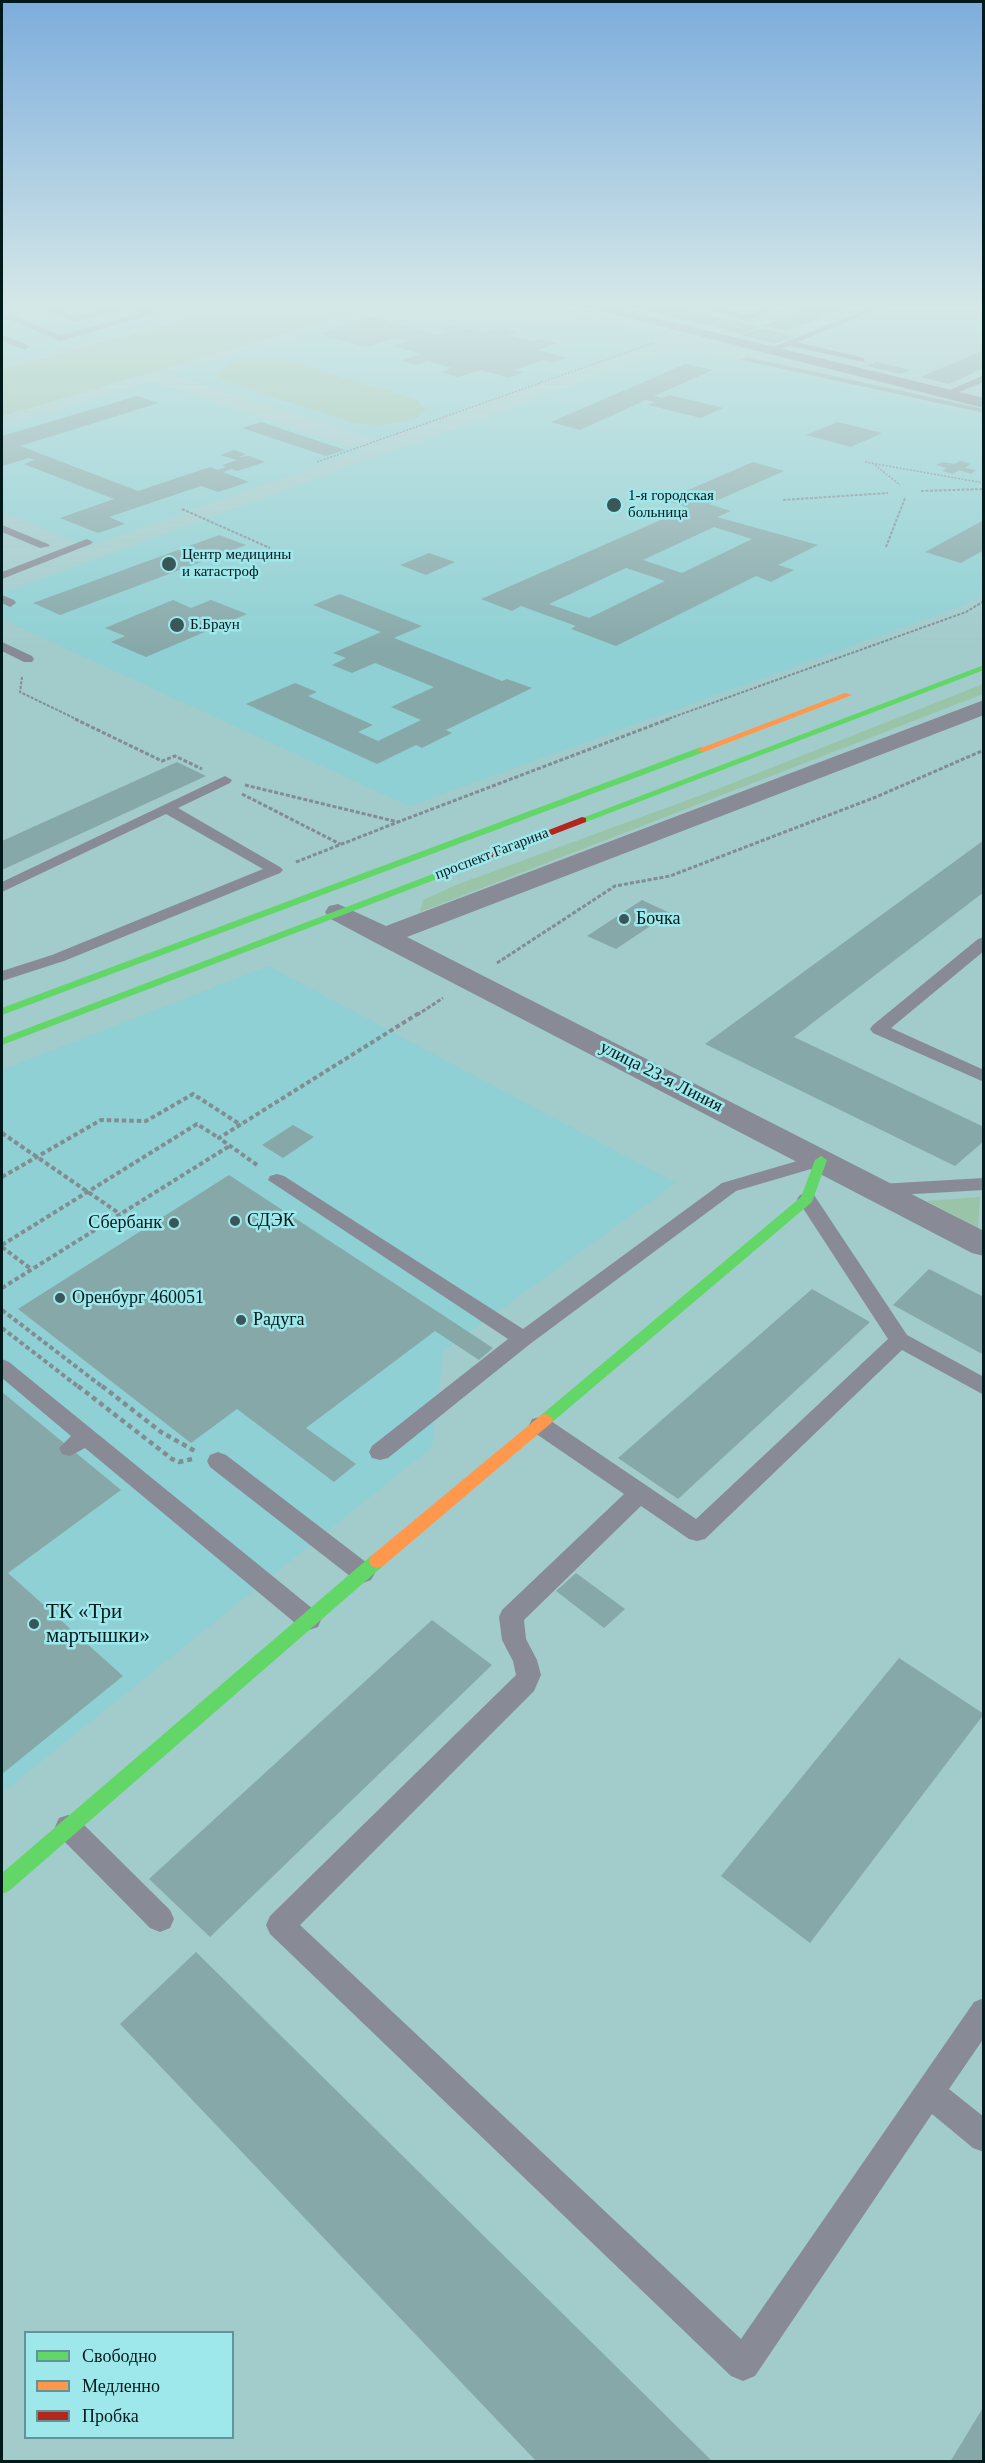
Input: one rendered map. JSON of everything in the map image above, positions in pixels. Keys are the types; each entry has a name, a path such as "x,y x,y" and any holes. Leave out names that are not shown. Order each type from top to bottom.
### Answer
{"main road":[{"name":"проспект Гагарина","path":"2,1042 984,667"},
{"name":"проспект Гагарина","path":"2,1012 862,690"},
{"path":"2,1885 363,1573 807,1199 821,1160"}],"street":[{"path":"384,936 984,707"},
{"name":"улица 23-я Линия","path":"338,912 984,1245"}],"lane":[{"path":"2,528 44,546 12,558"},
{"path":"2,576 87,542"},
{"path":"2,646 28,659"},
{"path":"2,888 225,780"},
{"path":"168,809 275,870"},
{"path":"2,976 58,958 275,870"},
{"path":"984,942 879,1029 984,1077"},
{"path":"380,1452 523,1339 729,1187 821,1160"},
{"path":"277,1180 523,1339"},
{"path":"880,1190 984,1184"},
{"path":"807,1199 900,1340 984,1387"},
{"path":"540,1425 697,1532 900,1340"},
{"path":"2,1367 78,1442 309,1620"},
{"path":"209,1457 363,1573"},
{"path":"640,1493 511,1617 514,1640 525,1660 529,1675 525,1683 280,1925 743,2364 984,2012"},
{"path":"68,1827 160,1919"},
{"path":"929,2092 984,2136"}],"path":[{"path":"317,462 436,420"},
{"path":"865,462 984,483"},
{"path":"873,464 900,485"},
{"path":"921,491 984,489"},
{"path":"783,500 888,493"},
{"path":"886,548 905,498"},
{"path":"182,509 270,548"},
{"path":"275,870 635,730 966,612 984,601"},
{"path":"28,659 21,680 20,692 162,761 175,756 225,780 398,822"},
{"path":"219,1138 471,980 615,886 670,876 876,797 984,750"},
{"path":"225,780 237,791 340,844"},
{"path":"2,1178 101,1120 146,1121 193,1094 241,1125"},
{"path":"31,1269 2,1246 197,1124 231,1145 277,1180"},
{"path":"2,1133 120,1214"},
{"path":"2,1288 231,1145"},
{"path":"2,1310 176,1443"},
{"path":"2,1328 172,1459 188,1462 209,1457"}],"shaded area":[{"path":"22,420 268,420 360,451 87,547 2,511 2,426"},
{"path":"314,420 433,420 377,440"},
{"name":"1-я городская больница","path":"478,420 983,420 983,594 962,606 409,806 2,619 2,593"},
{"path":"268,966 676,1183 443,1351 432,1447 2,1793 2,1070"}],"green space":[{"path":"344,420 410,420 383,425 353,423"},
{"path":"983,684 983,694 420,912 423,900 456,885 715,790"},
{"path":"980,1197 978,1228 927,1201"}],"building":[{"path":"56,420 104,420 20,446 138,491 210,467 218,470 226,467 222,465 237,460 220,455 234,450 246,454 239,457 249,456 265,462 237,471 232,469 223,472 249,482 218,492 201,486 109,517 125,524 98,533 60,518 114,499 24,464 35,460 29,458 2,466 2,436"},
{"path":"556,420 602,420 580,430 551,422"},
{"path":"261,422 345,450 326,456 242,428"},
{"path":"838,422 882,433 851,447 806,435"},
{"path":"960,461 971,464 965,468 976,470 971,474 959,470 953,474 942,471 947,468 936,465 943,462 954,464"},
{"path":"753,462 784,471 709,504 731,511 717,517 818,545 778,565 794,570 771,582 756,576 616,646 571,629 576,626 521,606 512,611 481,599 688,508 665,500","holes":["714,527 752,539 682,573 643,560","626,568 665,581 589,618 549,604"]},
{"path":"984,520 984,550 961,563 925,552"},
{"path":"219,535 246,545 60,615 33,603"},
{"path":"429,553 455,562 426,575 400,565"},
{"path":"340,594 422,626 394,638 502,681 507,679 532,688 446,730 452,733 422,748 416,745 377,764 246,704 295,683 317,692 308,696 373,725 358,732 378,741 421,720 391,707 434,687 375,663 352,673 332,665 346,658 333,653 381,632 313,605"},
{"path":"173,600 191,608 211,600 247,614 146,657 111,642 125,636 105,628"},
{"path":"177,762 206,776 2,870 2,841"},
{"path":"984,840 984,892 794,1037 984,1127 984,1141 955,1166 705,1044"},
{"path":"642,900 670,913 616,949 587,936"},
{"path":"293,1125 314,1137 283,1158 262,1145"},
{"name":"Радуга","path":"229,1175 493,1348 479,1360 435,1331 306,1428 356,1464 334,1482 237,1409 191,1443 18,1309"},
{"path":"929,1269 984,1297 984,1355 893,1305"},
{"path":"812,1289 870,1322 678,1499 618,1458"},
{"name":"ТК «Три мартышки»","path":"2,1392 121,1490 8,1573 123,1676 2,1774"},
{"path":"576,1573 625,1609 604,1628 556,1591"},
{"path":"432,1620 492,1665 210,1937 149,1879"},
{"path":"899,1658 984,1714 810,1943 721,1876"},
{"path":"196,1952 713,2462 537,2462 120,2024"},
{"path":"984,2406 984,2462 950,2462"}],"traffic: fast":[{"path":"582,820 984,667"},
{"path":"2,1012 701,750"},
{"path":"2,1042 454,869"},
{"path":"545,1420 807,1199 821,1160"},
{"path":"2,1885 377,1561"}],"traffic: slow":[{"path":"701,750 848,695"},
{"path":"377,1561 545,1420"}],"traffic: jam":[{"path":"454,869 582,820"}],"place":[{"name":"1-я городская больница","path":"614,505"},
{"name":"Центр медицины и катастроф","path":"169,564"},
{"name":"Б.Браун","path":"177,625"},
{"name":"Бочка","path":"624,919"},
{"name":"СДЭК","path":"235,1221"},
{"name":"Сбербанк","path":"174,1223"},
{"name":"Оренбург 460051","path":"60,1298"},
{"name":"Радуга","path":"241,1320"},
{"name":"ТК «Три мартышки»","path":"34,1624"}]}
